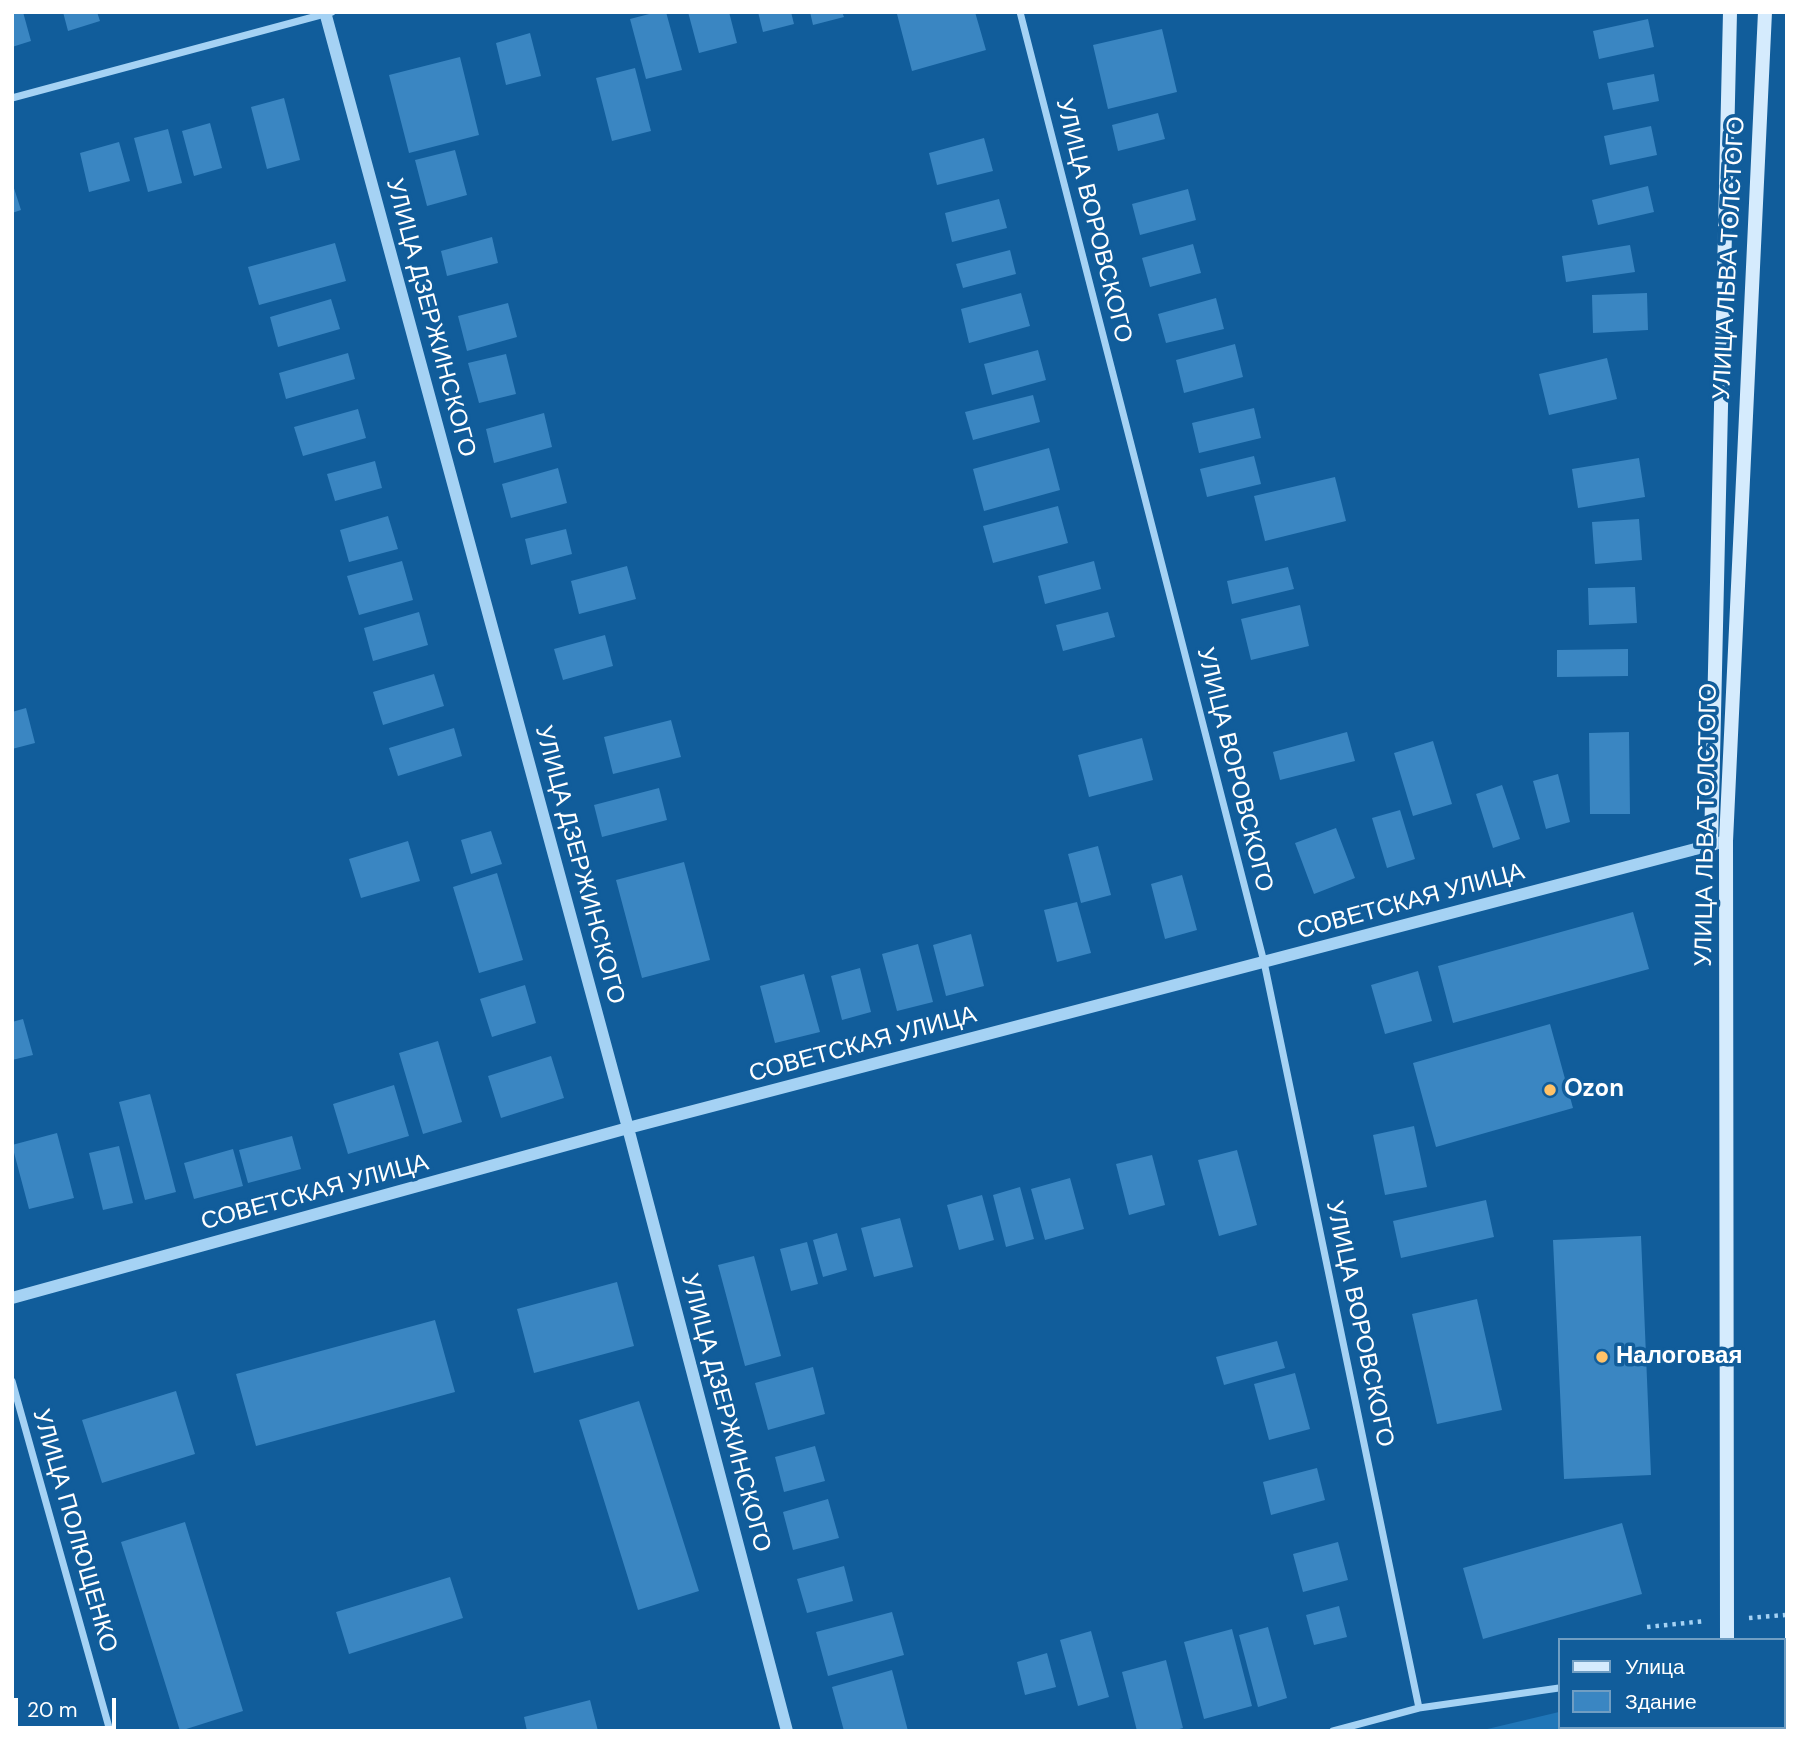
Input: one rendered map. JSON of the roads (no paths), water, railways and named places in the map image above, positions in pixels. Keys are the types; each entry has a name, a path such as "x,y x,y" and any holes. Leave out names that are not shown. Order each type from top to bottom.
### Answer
{"main road":[{"name":"УЛИЦА ЛЬВА ТОЛСТОГО","path":"1711,845 1730,12"},
{"name":"УЛИЦА ЛЬВА ТОЛСТОГО","path":"1728,1638 1726,842 1765,12"}],"street":[{"name":"УЛИЦА ВОРОВСКОГО","path":"1020,12 1264,962 1419,1708"},
{"path":"12,97 328,13"},
{"name":"УЛИЦА ДЗЕРЖИНСКОГО","path":"328,13 787,1731"},
{"name":"СОВЕТСКАЯ УЛИЦА","path":"12,1298 628,1128 1726,842"},
{"name":"УЛИЦА ПОЛЮЩЕНКО","path":"12,1381 110,1731"},
{"path":"1334,1731 1419,1708 1558,1688"}],"place":[{"name":"Ozon","path":"1550,1090"},
{"name":"Налоговая","path":"1602,1357"}]}
